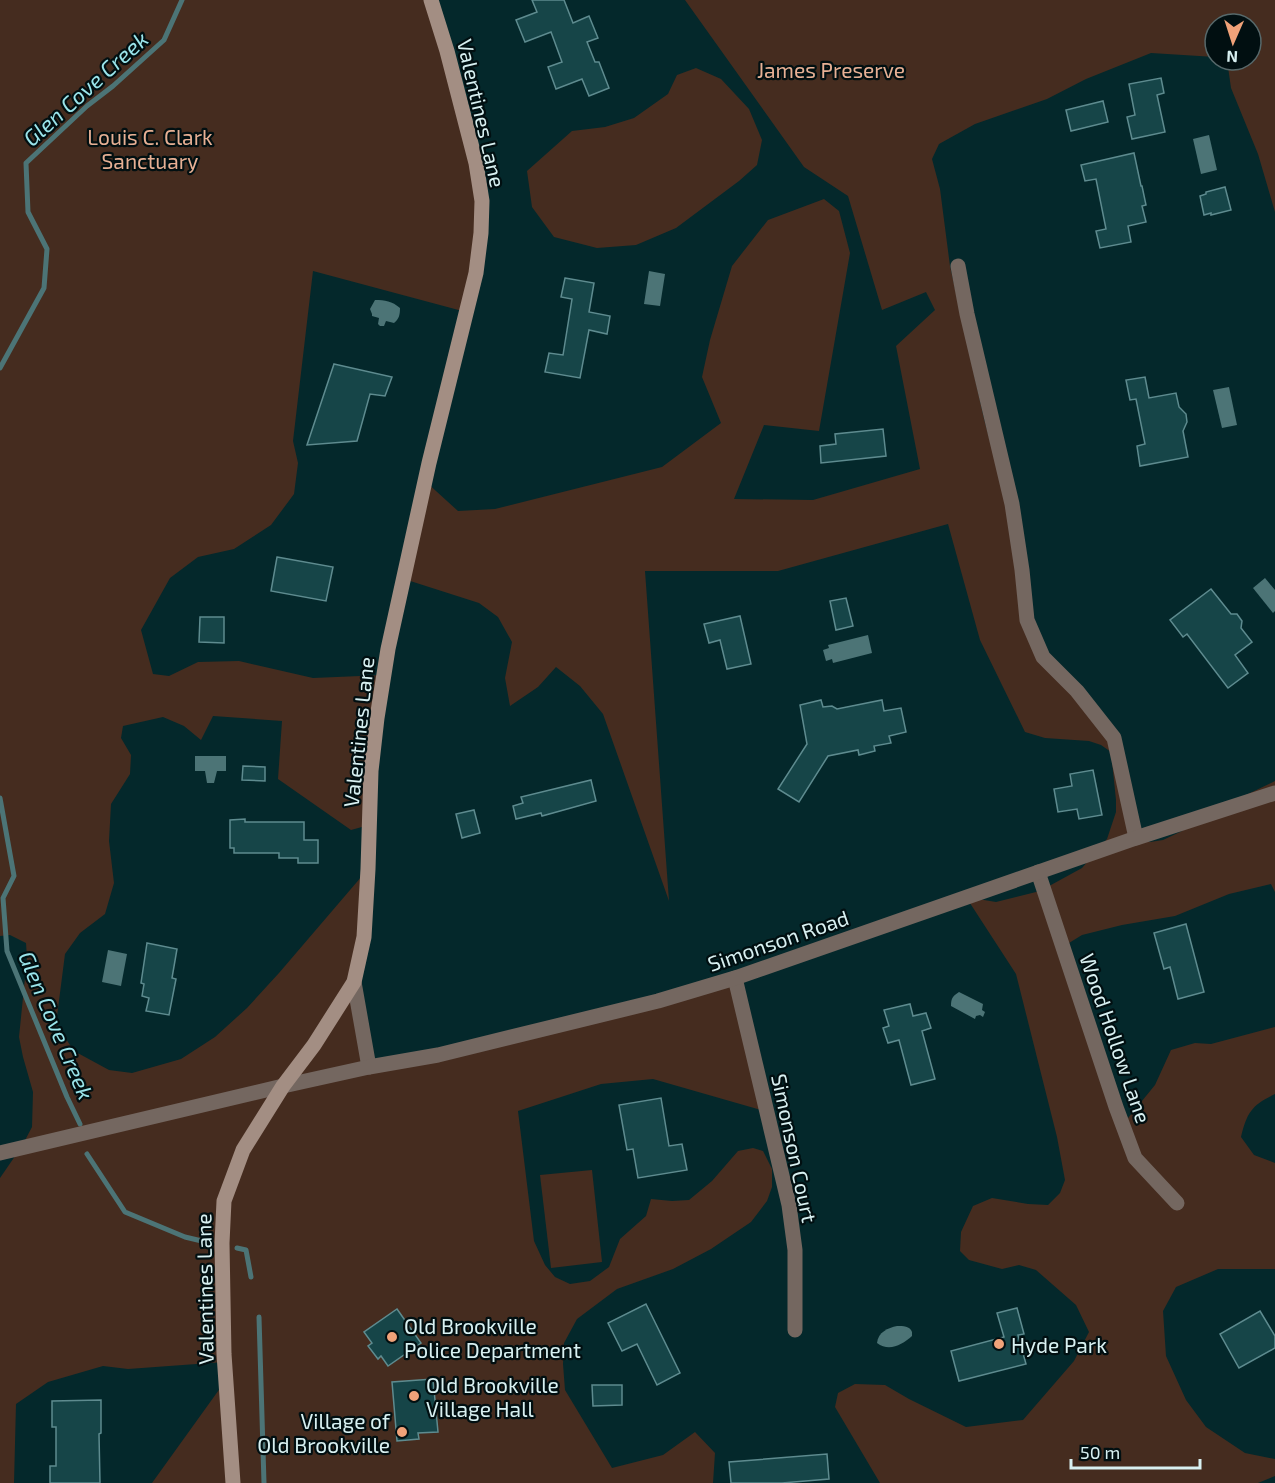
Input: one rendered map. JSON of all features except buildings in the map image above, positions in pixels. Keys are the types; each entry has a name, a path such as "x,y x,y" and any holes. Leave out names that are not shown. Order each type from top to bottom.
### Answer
{"street":[{"name":"Valentines Lane","path":"233,1483 224,1354 222,1243 224,1201 243,1150 283,1086 314,1045 354,982 364,937 370,771 376,718 388,650 429,463 476,273 482,201 476,163 447,51 431,0"},
{"path":"958,266 967,314 1012,504 1027,620 1043,657 1077,691 1114,738 1136,838"},
{"name":"Simonson Road","path":"0,1153 283,1086 438,1055 658,1001 735,978 1136,838 1275,793"},
{"name":"Wood Hollow Lane","path":"1038,872 1135,1158 1178,1203"},
{"name":"Simonson Court","path":"735,978 789,1205 795,1250 795,1330"},
{"path":"354,982 369,1067"}],"green space":[{"name":"Louis C. Clark Sanctuary","path":"0,0 431,0 482,201 466,312 313,271 293,441 298,463 294,494 271,525 234,549 198,557 170,578 141,630 153,674 169,676 198,662 239,661 313,678 384,675 369,825 351,830 278,779 282,721 213,716 201,740 184,726 163,717 123,726 121,738 131,755 130,774 111,804 109,841 114,883 105,914 80,933 65,954 56,1024 74,1051 109,1070 132,1073 181,1059 215,1037 247,1008 368,869 354,982 369,1067 735,978 761,1110 653,1079 601,1084 518,1111 534,1241 545,1265 555,1277 570,1284 590,1281 609,1267 620,1239 646,1216 651,1199 689,1200 712,1181 738,1151 753,1148 763,1151 772,1169 772,1187 767,1201 751,1222 711,1249 673,1269 617,1289 577,1319 564,1343 565,1390 612,1468 663,1455 695,1432 715,1453 713,1483 152,1483 226,1380 224,1362 128,1369 103,1366 48,1382 16,1404 14,1483 0,1483 0,1178 32,1127 33,1092 19,1037 27,958 26,943 10,935 0,936"},
{"name":"James Preserve","path":"685,0 1275,0 1275,212 1258,154 1231,88 1229,72 1263,72 1263,12 1203,12 1203,56 1151,53 1086,79 1047,99 975,124 939,144 932,159 940,189 950,266 984,419 1006,500 1025,624 1111,738 1141,840 1150,842 1163,840 1182,831 1200,817 1275,781 1275,892 1271,884 1229,894 1175,916 1082,935 1069,943 1124,1123 1155,1085 1171,1050 1195,1043 1211,1044 1275,1027 1275,1094 1261,1102 1248,1115 1241,1137 1254,1155 1275,1163 1275,1269 1218,1269 1176,1287 1163,1311 1166,1356 1186,1400 1206,1427 1245,1453 1275,1459 1275,1476 1258,1483 880,1483 835,1407 838,1393 855,1384 885,1385 966,1427 1023,1420 1074,1361 1089,1332 1076,1305 1036,1270 1019,1265 1002,1269 969,1260 960,1251 961,1232 973,1206 992,1198 1048,1205 1060,1193 1065,1180 1057,1137 1016,974 966,897 996,902 1040,891 1082,868 1107,839 1116,812 1111,752 1089,741 1045,738 1025,732 980,640 948,524 778,571 645,571 669,901 603,714 580,686 556,667 538,687 510,706 505,678 512,642 498,617 479,603 404,579 425,481 458,511 495,509 662,467 721,423 702,377 710,340 732,266 768,220 824,199 839,211 850,253 819,431 764,425 734,499 813,500 920,469 896,346 935,310 926,292 882,310 848,196 804,167"},
{"path":"696,68 721,79 749,109 762,140 757,165 676,228 636,245 597,248 554,237 532,207 527,171 572,131 605,127 634,118 668,94 677,75"},
{"path":"592,1170 602,1262 551,1268 540,1175"}],"shaded area":[{"path":"1209,135 1217,170 1201,174 1193,139"},
{"path":"649,271 665,274 660,306 644,304"},
{"path":"375,300 388,301 400,308 399,317 394,323 386,321 384,326 378,324 379,318 372,316 370,309"},
{"path":"1229,387 1237,425 1222,428 1213,390"},
{"path":"1265,578 1275,590 1275,611 1273,613 1253,588"},
{"path":"868,635 872,653 833,663 832,659 826,661 823,650 829,648 828,645"},
{"path":"195,756 226,756 226,771 217,771 214,783 207,783 205,771 195,771"},
{"path":"108,950 127,954 121,986 102,982"},
{"path":"959,992 983,1004 982,1010 985,1012 983,1017 976,1016 975,1019 951,1006 953,997"},
{"path":"897,1326 910,1329 912,1336 891,1347 877,1343 881,1333"}],"waterway":[{"name":"Glen Cove Creek","path":"0,368 44,288 47,249 28,212 26,163 87,106 164,40 182,0"},
{"name":"Glen Cove Creek","path":"0,798 14,876 3,898 7,951 80,1124"},
{"name":"Glen Cove Creek","path":"87,1154 125,1212 185,1237 206,1242"},
{"name":"Glen Cove Creek","path":"237,1248 246,1250 251,1277"},
{"name":"Glen Cove Creek","path":"259,1317 264,1483"}],"place":[{"name":"Old Brookville Police Department","path":"392,1337"},
{"name":"Hyde Park","path":"999,1344"},
{"name":"Old Brookville Village Hall","path":"414,1396"},
{"name":"Village of Old Brookville","path":"402,1432"}]}
